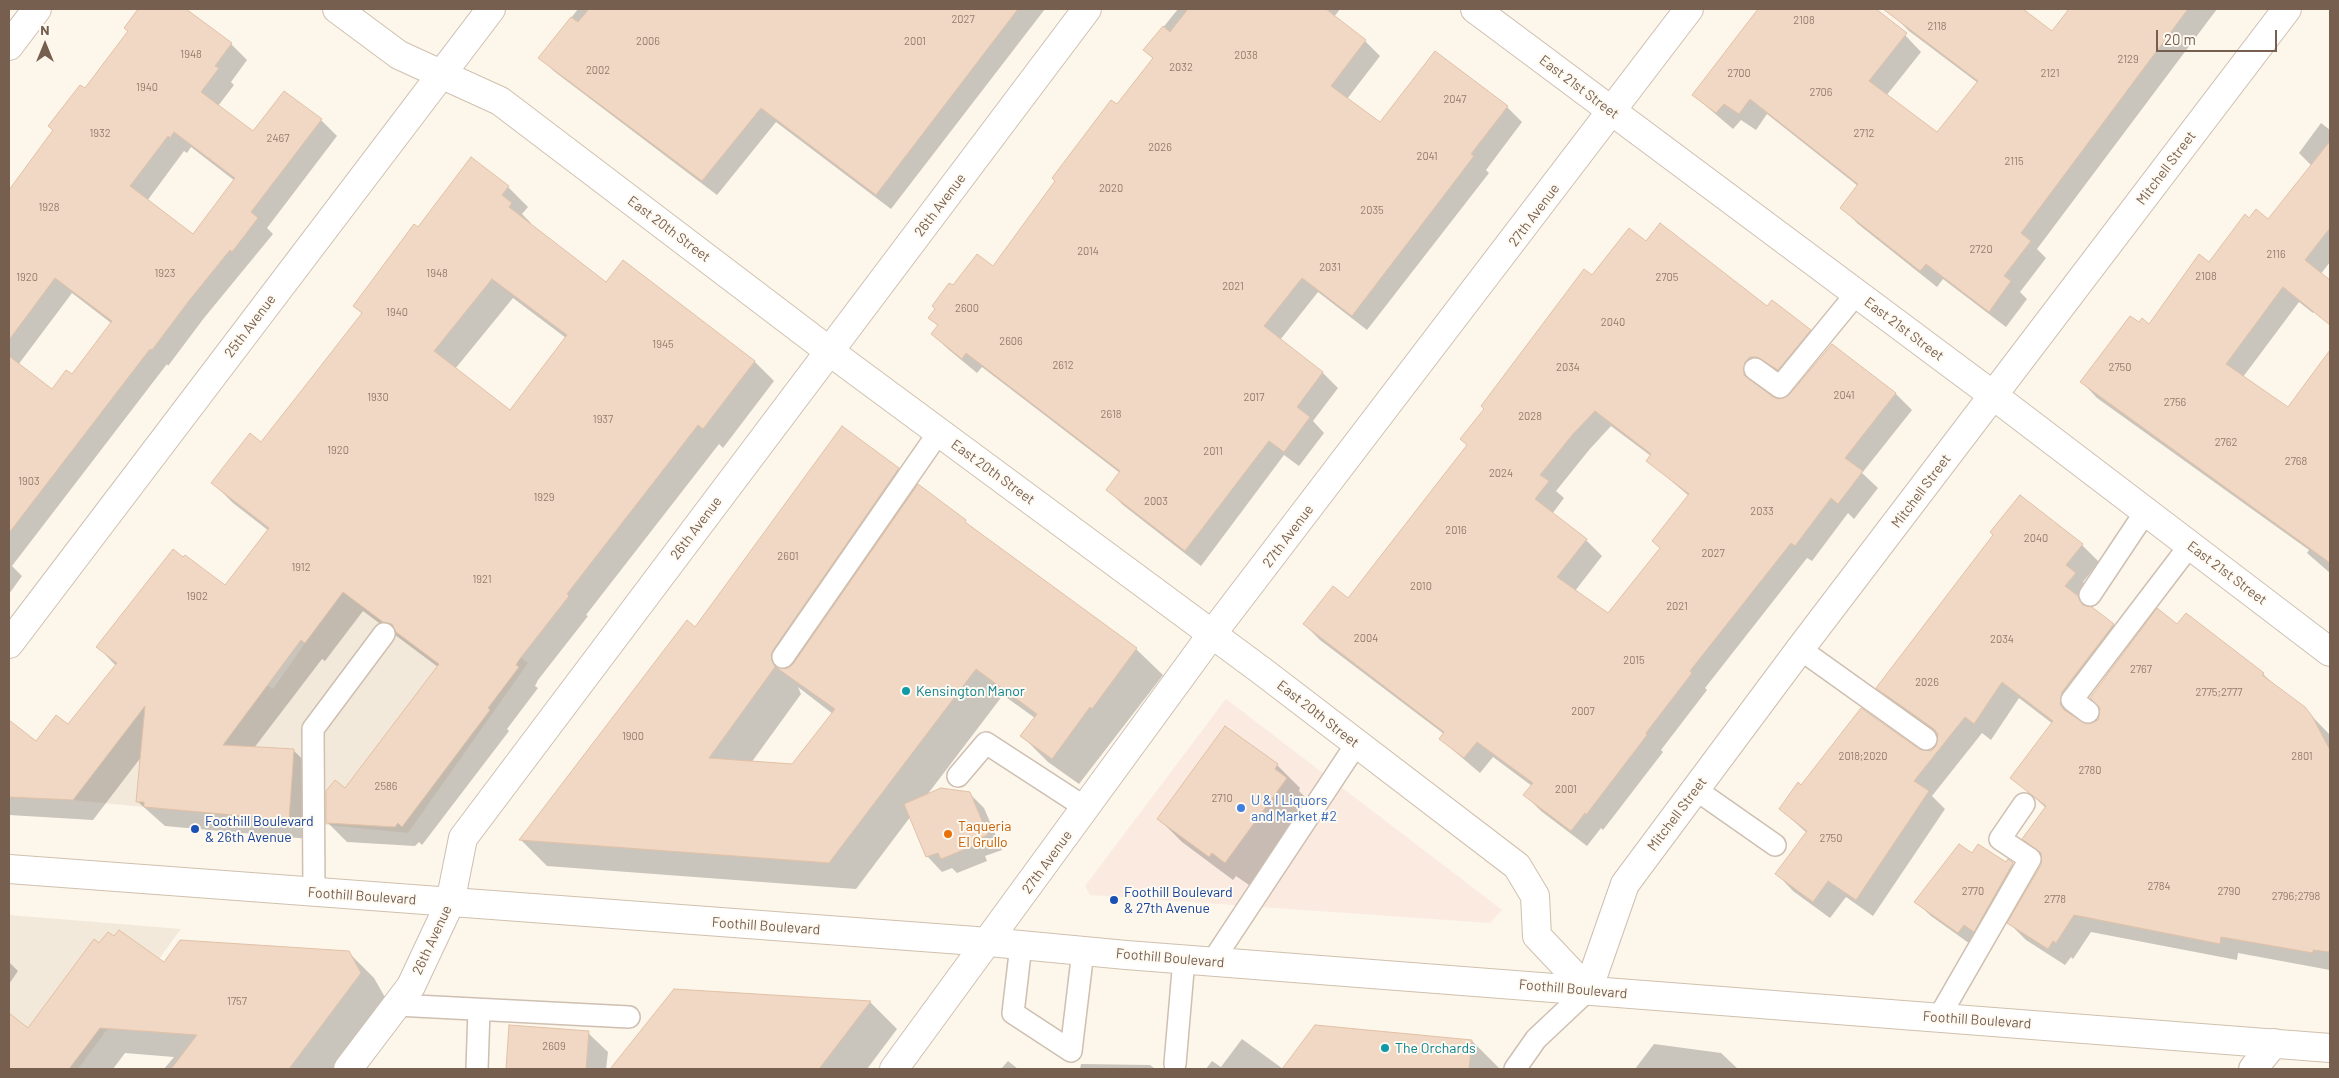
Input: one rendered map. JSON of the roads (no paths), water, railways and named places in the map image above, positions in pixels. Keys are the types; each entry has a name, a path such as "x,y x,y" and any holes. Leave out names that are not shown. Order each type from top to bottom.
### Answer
{"street":[{"path":"9,46 37,9"},
{"name":"East 20th Street","path":"336,9 399,55 500,101 830,351 1212,634 1518,866 1535,896 1537,936 1588,990"},
{"name":"25th Avenue","path":"9,644 490,9"},
{"name":"26th Avenue","path":"348,1069 411,986 450,903 463,838 1087,9"},
{"name":"East 21st Street","path":"1475,9 1994,396 2330,652"},
{"name":"27th Avenue","path":"894,1069 989,942 1212,634 1612,113 1689,9"},
{"name":"Mitchell Street","path":"1588,990 1625,884 1800,649 2287,9"},
{"name":"Foothill Boulevard","path":"9,869 989,942 1212,962 2330,1048"},
{"path":"2253,1069 2274,1043"}],"lane":[{"path":"1755,369 1780,387 1856,294"},
{"path":"782,657 939,432"},
{"path":"2090,595 2146,511"},
{"path":"2088,712 2072,700 2190,544"},
{"path":"314,892 312,728 384,634"},
{"path":"1800,649 1926,739"},
{"path":"958,776 986,743 1086,808"},
{"path":"1212,962 1356,743"},
{"path":"1695,789 1775,845"},
{"path":"1939,1017 2030,860 2000,839 2024,804"},
{"path":"1021,945 1013,1013 1071,1051 1083,951"},
{"path":"1175,1064 1184,959"},
{"path":"1515,1069 1536,1040 1588,990"},
{"path":"396,1005 629,1017"},
{"path":"477,1069 479,1010"}],"place":[{"name":"Kensington Manor","path":"906,691"},
{"name":"U & I Liquors and Market #2","path":"1241,808"},
{"name":"Foothill Boulevard & 26th Avenue","path":"195,829"},
{"name":"Taqueria El Grullo","path":"948,834"},
{"name":"Foothill Boulevard & 27th Avenue","path":"1114,900"},
{"name":"The Orchards","path":"1385,1048"}]}
